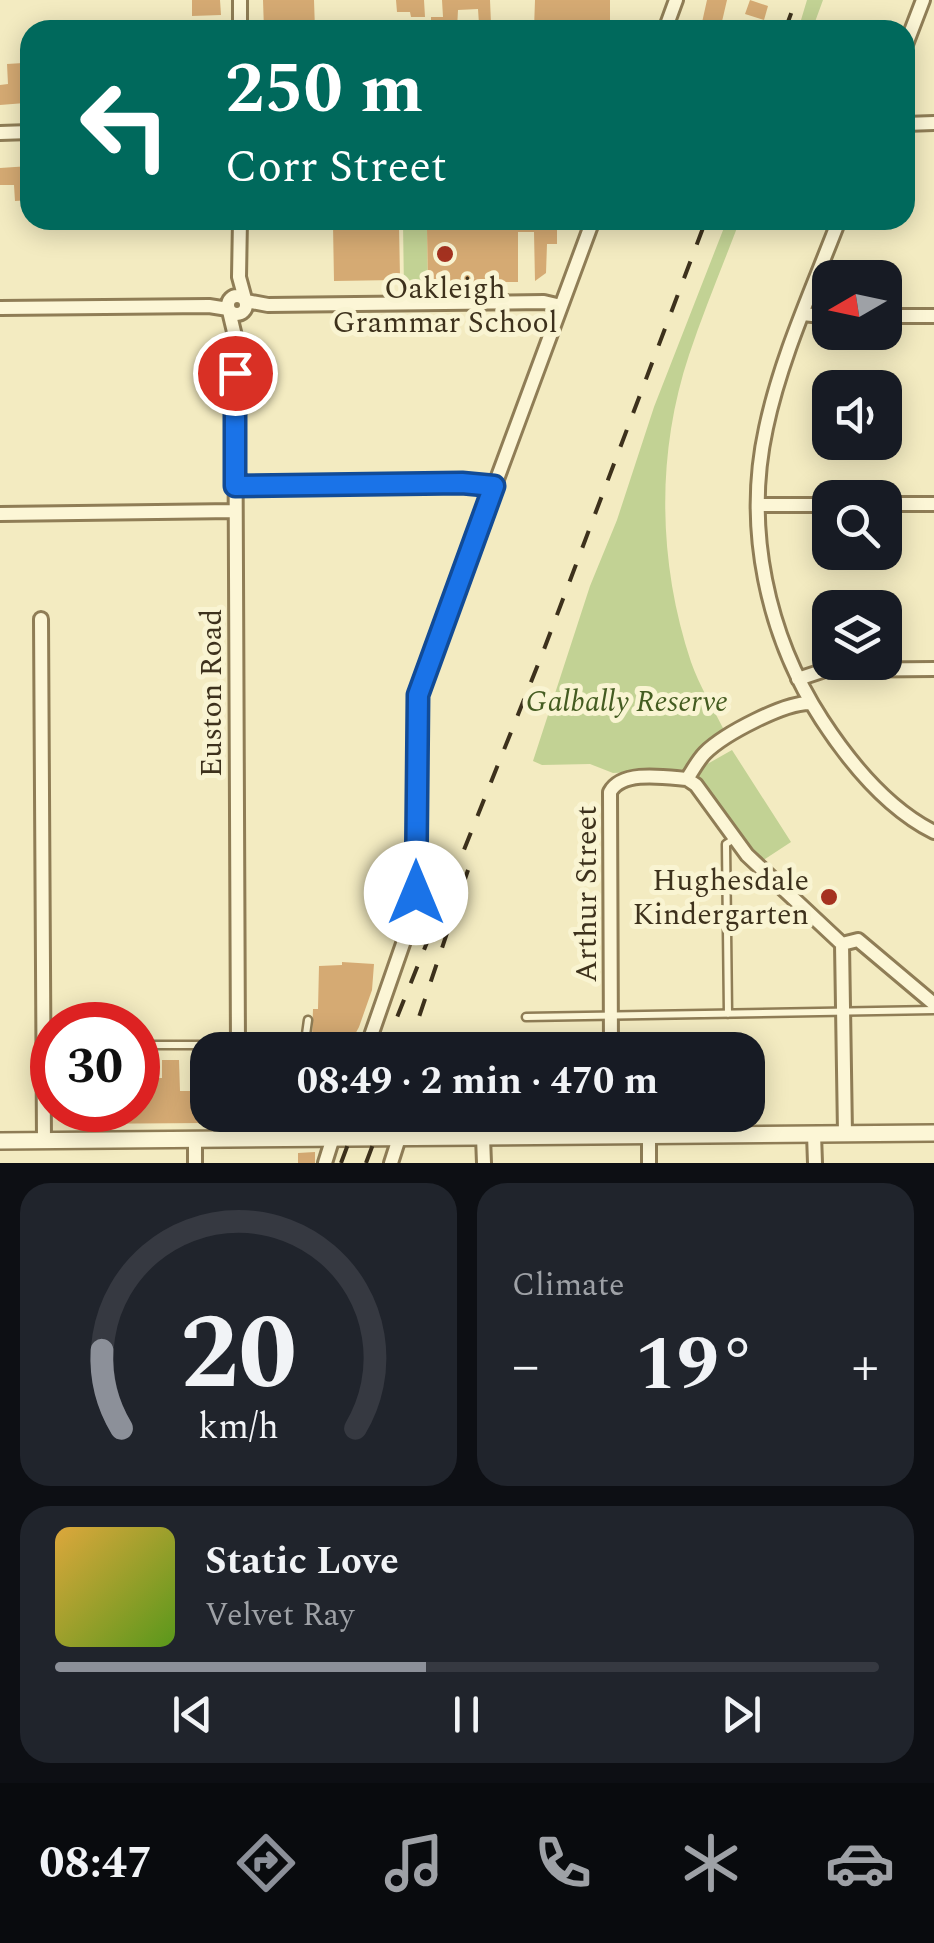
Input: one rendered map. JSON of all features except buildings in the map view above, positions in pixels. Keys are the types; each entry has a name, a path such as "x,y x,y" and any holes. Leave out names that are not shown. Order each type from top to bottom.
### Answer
{"street":[{"name":"Euston Road","path":"238,1032 235,336 240,230"},
{"path":"373,1032 413,915 418,695 589,230"},
{"path":"835,230 766,425 758,505 766,587 798,679 838,744 914,822 934,832"},
{"path":"0,308 544,302 561,306"},
{"path":"803,314 812,315"},
{"path":"902,316 934,316"},
{"path":"235,486 494,486"},
{"path":"758,505 812,504"},
{"path":"902,504 934,504"},
{"path":"0,514 235,511"},
{"path":"41,620 47,1002"},
{"path":"798,679 826,670 934,669"},
{"path":"811,703 795,703 723,739 703,755 687,778 773,883 842,944 844,1133"},
{"name":"Arthur Street","path":"611,1032 610,792 616,782 626,778 687,778"},
{"path":"842,944 858,940 934,1007"},
{"path":"44,1132 44,1141"},
{"path":"237,1132 237,1139"},
{"path":"325,1163 336,1132"},
{"path":"0,1141 934,1133"},
{"path":"814,1134 815,1163"},
{"path":"649,1135 649,1163"},
{"path":"483,1137 484,1163"},
{"path":"391,1163 400,1138"},
{"path":"194,1139 195,1163"}],"lane":[{"path":"728,1014 726,844 734,839"},
{"path":"526,1017 934,1007"},
{"path":"306,1032 308,1020"},
{"path":"160,1045 190,1046"}],"green space":[{"path":"807,0 823,0 816,20 801,20"},
{"path":"403,230 427,230 428,290 404,290"},
{"name":"Galbally Reserve","path":"723,230 736,230 678,393 666,470 665,508 672,586 680,624 694,671 724,730 686,769 613,773 590,764 542,765 533,761 654,407"},
{"path":"732,750 791,842 762,861 728,822 695,771"}],"railway":[{"path":"789,20 796,0"},
{"path":"391,1032 543,652 702,230"},
{"path":"414,1032 468,870"},
{"path":"341,1163 353,1132"},
{"path":"366,1163 378,1132"}],"place":[{"name":"Oakleigh Grammar School","path":"445,254"},
{"name":"Hughesdale Kindergarten","path":"829,897"}],"route":[{"path":"235,373 235,486 494,486 418,695 416,893"}]}
